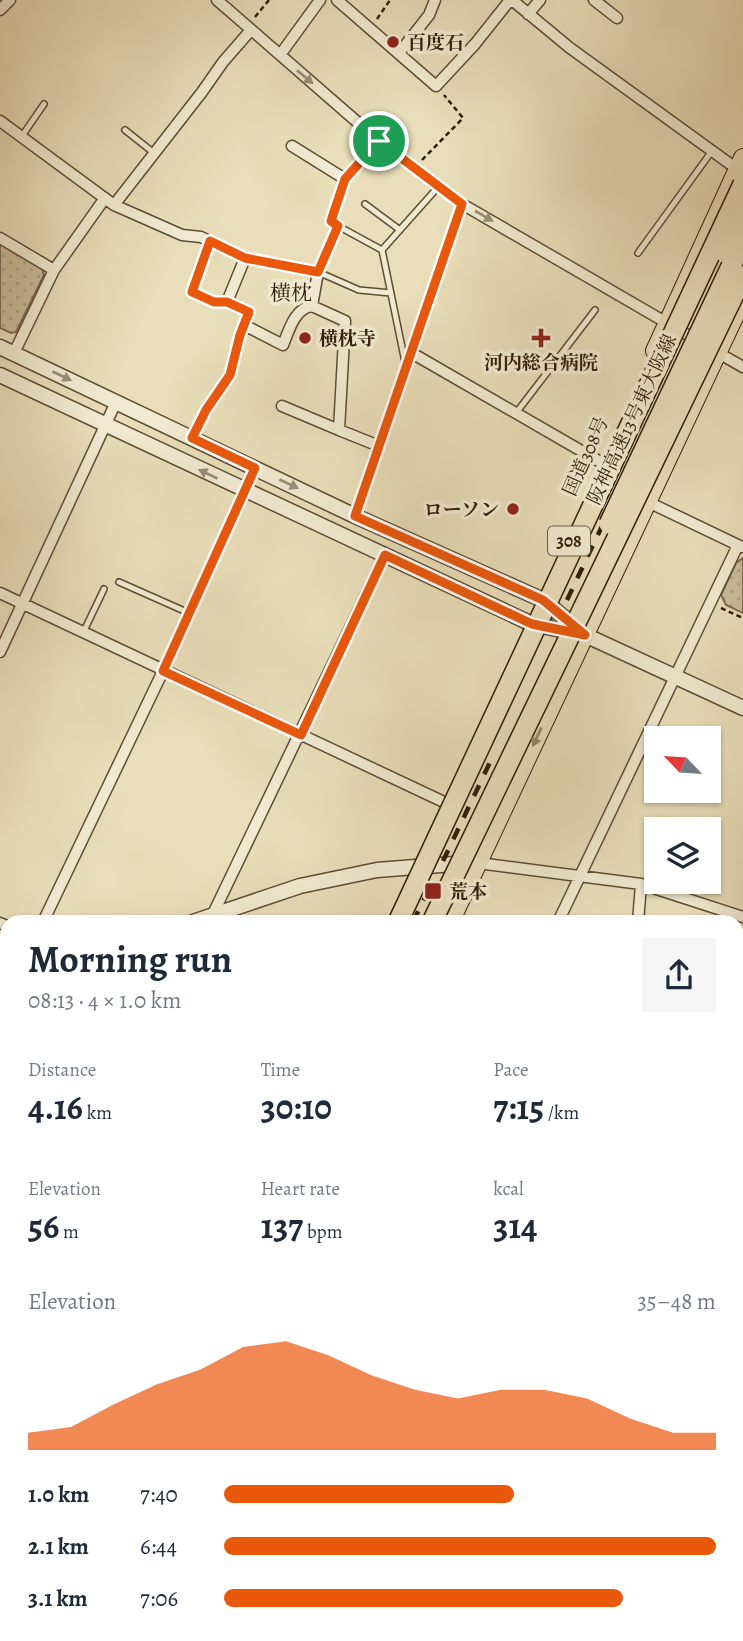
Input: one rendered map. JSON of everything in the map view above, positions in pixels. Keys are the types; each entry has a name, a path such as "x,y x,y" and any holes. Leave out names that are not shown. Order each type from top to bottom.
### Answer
{"highway":[{"name":"国道308号","path":"393,915 532,624 667,323 741,170"},
{"name":"阪神高速13号東大阪線","path":"400,915 741,170"},
{"path":"466,775 533,655 743,216"},
{"path":"447,892 482,804 585,574 743,241"},
{"name":"阪神高速13号東大阪線","path":"436,915 743,276"},
{"name":"308","path":"453,915 743,298"}],"street":[{"path":"0,10 10,0"},
{"path":"217,0 379,141 462,204 743,367"},
{"path":"280,55 320,0"},
{"path":"337,0 436,86 511,0 570,48 741,170"},
{"path":"399,53 429,15 435,0"},
{"path":"528,14 540,0"},
{"path":"594,0 617,18"},
{"path":"14,353 54,270 109,202 154,153 248,29"},
{"path":"0,121 109,202 182,235 201,237 245,258 318,272"},
{"path":"312,306 318,272 338,226 331,221 345,179 379,141"},
{"path":"292,146 345,179"},
{"path":"355,516 462,204"},
{"path":"0,238 54,270"},
{"path":"192,438 206,410 230,375 249,312 227,302 245,258"},
{"path":"244,326 283,345 295,318 306,307 312,306 345,321 339,430"},
{"path":"0,346 355,516 543,600 585,635"},
{"path":"410,352 604,464"},
{"path":"0,375 532,624 585,635 743,708"},
{"path":"0,652 116,402"},
{"path":"282,406 379,446"},
{"path":"46,915 163,671 255,468"},
{"path":"561,915 710,603 740,547 646,501"},
{"path":"212,915 385,555"},
{"path":"0,593 446,803"},
{"path":"215,915 300,886 377,870 478,863 641,884 742,913"},
{"path":"639,915 641,884"}],"lane":[{"path":"21,137 44,104"},
{"path":"125,130 154,153"},
{"path":"638,253 712,150"},
{"path":"382,250 439,186"},
{"path":"365,204 400,230"},
{"path":"338,226 382,250 406,365"},
{"path":"318,272 359,290 391,293"},
{"path":"516,413 595,310"},
{"path":"118,582 189,613"},
{"path":"83,632 104,589"}],"path":[{"path":"248,29 269,0"},
{"path":"371,28 390,0"},
{"path":"415,168 463,118 436,86"},
{"path":"210,241 192,292 214,302 227,302"},
{"path":"710,603 743,618"}],"shaded area":[{"path":"0,242 42,268 44,275 16,332 11,333 0,328"},
{"path":"743,558 743,613 726,605 721,595 736,563"}],"railway":[{"path":"567,600 685,351"},
{"path":"443,861 493,756"},
{"path":"416,915 433,881"}],"place":[{"name":"百度石","path":"393,42"},
{"name":"横枕寺","path":"305,338"},
{"name":"河内総合病院","path":"541,338"},
{"name":"ローソン","path":"513,509"},
{"name":"荒本","path":"433,891"}],"district":[{"name":"横枕","path":"291,293"}],"route":[{"path":"379,141 462,204 355,516 543,600 585,635 532,624 385,555 301,735 163,671 255,468 192,438 206,410 230,375 249,312 227,302 214,302 192,292 210,241 245,258 318,272 338,226 331,221 345,179 379,141"}]}
